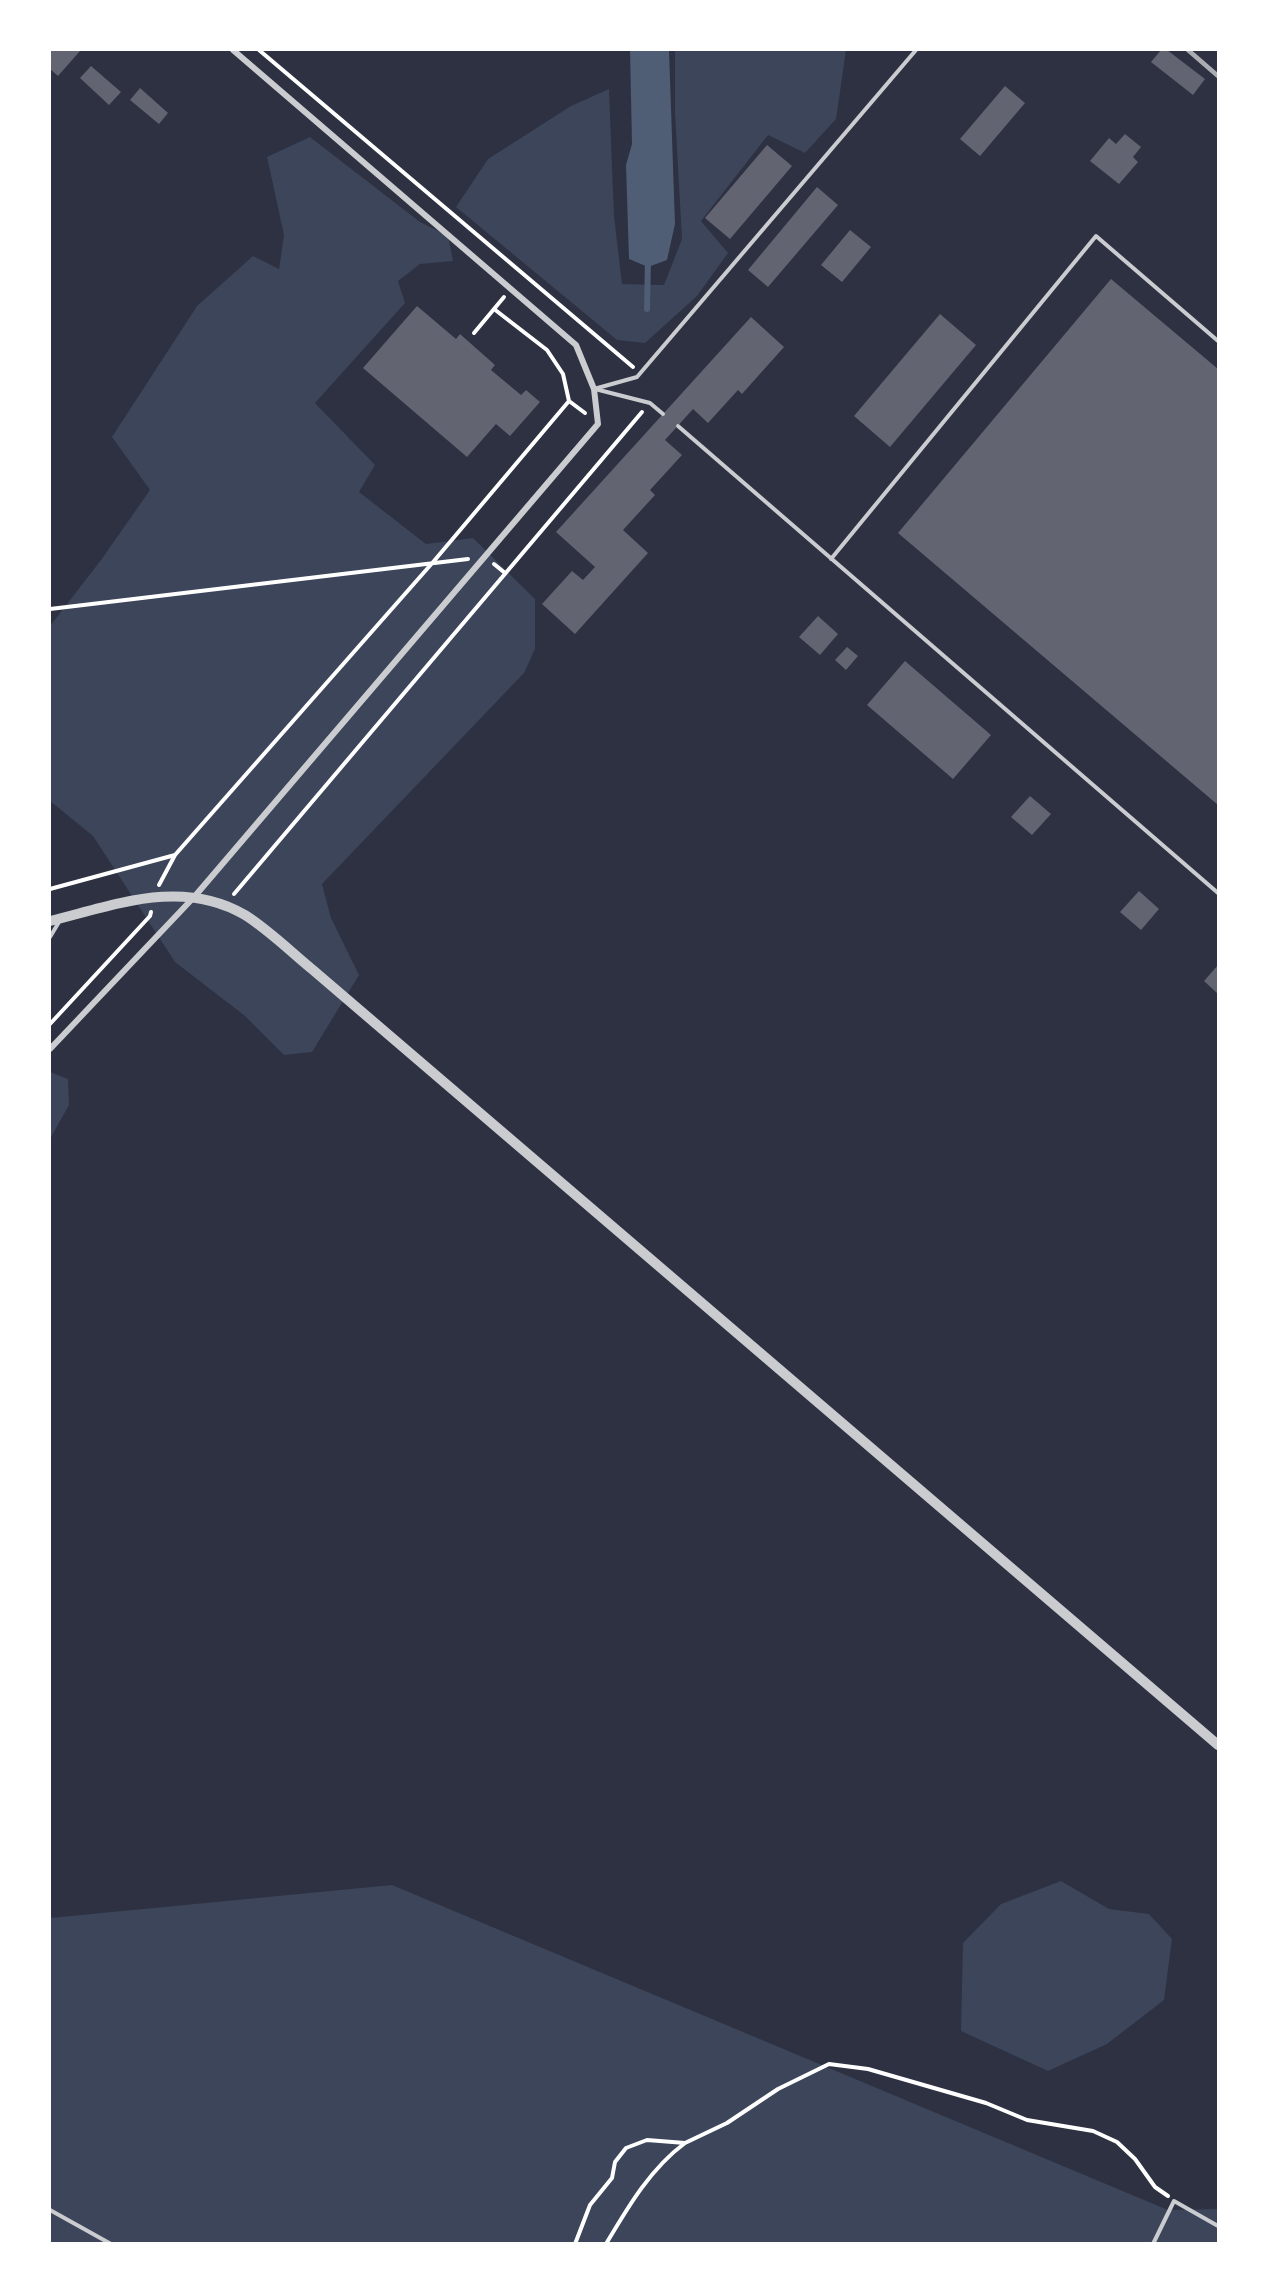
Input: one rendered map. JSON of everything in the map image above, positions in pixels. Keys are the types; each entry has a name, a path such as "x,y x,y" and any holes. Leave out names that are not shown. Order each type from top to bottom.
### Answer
{"street":[{"path":"50,1049 195,896 486,558 598,424 594,389 576,345 233,50"},
{"path":"55,920 153,896 195,896 224,905 248,917 313,970 1218,1745"}],"lane":[{"path":"594,389 637,377 916,50"},
{"path":"831,559 1096,236 1218,340"},
{"path":"594,389 650,403 663,414"},
{"path":"678,426 1218,893"},
{"path":"50,937 55,920"},
{"path":"1153,2244 1174,2201 1218,2226"},
{"path":"50,2210 111,2244"}],"path":[{"path":"259,50 640,373"},
{"path":"474,333 511,288"},
{"path":"494,309 547,350 563,374 569,401 598,424"},
{"path":"50,1024 150,916 153,896 175,855 434,561 569,401"},
{"path":"224,905 650,403"},
{"path":"50,609 434,561 486,558"},
{"path":"50,889 175,855"},
{"path":"606,2244 649,2178 668,2156 685,2143 726,2123 778,2089 829,2064 868,2069 976,2100 1027,2120 1093,2131 1117,2142 1135,2159 1155,2187 1174,2201"},
{"path":"575,2244 590,2205 612,2178 615,2162 626,2148 647,2140 685,2143"}],"shaded area":[{"path":"630,50 669,50 675,224 667,260 648,267 629,259 626,165 632,144"},
{"path":"675,50 846,50 836,119 805,153 768,135 701,221 728,253 697,296 645,343 617,340 456,207 488,159 571,106 609,89 614,216 622,284 664,285 682,239 675,113"},
{"path":"310,137 420,222 448,236 453,261 420,264 398,281 405,303 315,403 375,465 359,492 426,544 473,538 535,599 535,649 524,673 322,884 331,918 359,975 312,1052 284,1055 245,1016 175,962 93,836 50,801 50,626 101,560 150,490 112,437 197,306 253,256 279,269 284,235 267,157"},
{"path":"50,1072 68,1079 69,1105 50,1139"},
{"path":"1061,1881 1109,1909 1149,1914 1172,1939 1164,2000 1107,2044 1048,2071 961,2031 963,1943 1001,1904"},
{"path":"392,1885 1168,2210 1218,2209 1218,2244 50,2244 50,1918"}],"building":[{"path":"50,50 80,51 58,76 50,69"},
{"path":"1161,50 1167,50 1205,79 1193,95 1151,62"},
{"path":"91,66 121,92 109,105 80,78"},
{"path":"1005,86 1025,103 980,156 960,139"},
{"path":"140,88 168,113 159,124 130,100"},
{"path":"1125,134 1141,147 1133,157 1138,162 1119,184 1090,161 1109,138 1116,144"},
{"path":"767,145 792,166 730,239 705,218"},
{"path":"817,187 838,205 768,287 748,270"},
{"path":"850,230 871,247 842,282 821,265"},
{"path":"1111,279 1218,369 1218,805 898,533"},
{"path":"417,306 456,339 460,334 495,365 491,370 521,395 526,390 540,402 510,436 496,424 467,457 363,368"},
{"path":"940,314 976,345 890,447 854,416"},
{"path":"751,317 784,347 742,394 738,390 708,423 693,409 665,440 682,455 650,490 655,495 623,530 648,553 575,634 542,604 572,571 583,580 595,567 556,532"},
{"path":"818,616 838,634 820,655 799,637"},
{"path":"847,647 858,656 846,670 835,660"},
{"path":"905,661 991,735 953,779 867,705"},
{"path":"1030,796 1051,814 1032,835 1011,817"},
{"path":"1139,891 1159,909 1141,930 1120,912"},
{"path":"1218,965 1218,994 1204,981"}],"waterway":[{"path":"647,309 648,259"}],"railway":[{"path":"1188,50 1218,76"}]}
